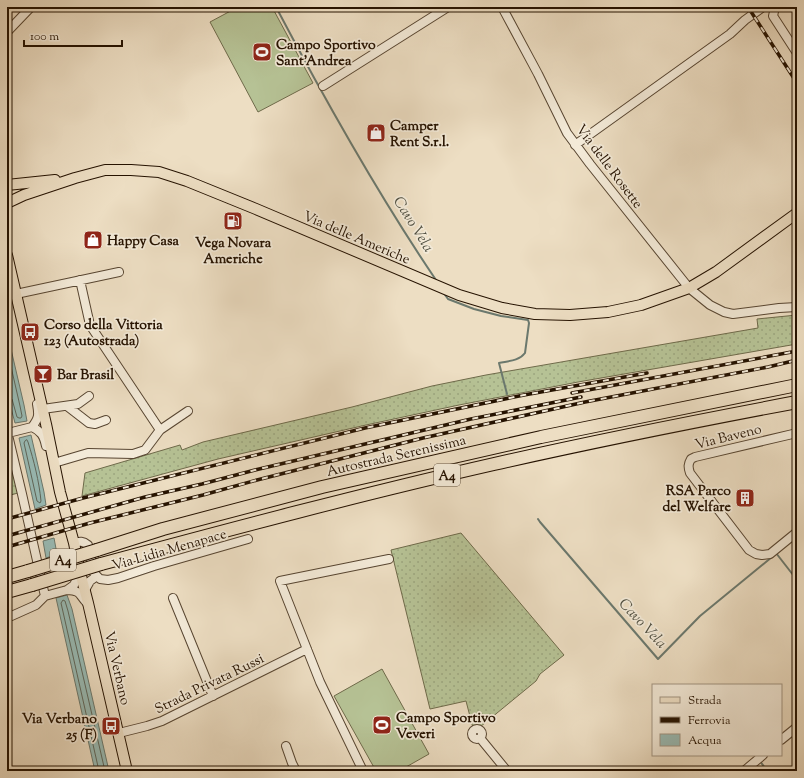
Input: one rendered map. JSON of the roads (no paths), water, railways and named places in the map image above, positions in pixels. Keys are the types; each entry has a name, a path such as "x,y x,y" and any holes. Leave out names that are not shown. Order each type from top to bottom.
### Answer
{"highway":[{"name":"Autostrada Serenissima","path":"7,577 163,529 322,487 541,437 797,385"},
{"name":"A4","path":"7,592 101,564 418,481 651,430 797,402"},
{"path":"503,470 623,443 782,411 797,406"},
{"path":"255,523 303,517"}],"main road":[{"name":"Via delle Americhe","path":"7,203 24,195 75,178 105,170 159,172 187,181 256,209 459,295 502,308 535,314 570,315 608,312 641,305 689,288 716,272 797,213"},
{"name":"Via delle Americhe","path":"7,185 75,178"},
{"name":"Via Verbano","path":"7,255 43,409 60,492 74,543 127,771"}],"street":[{"path":"7,32 31,7"},
{"path":"323,86 448,7"},
{"name":"Via delle Rosette","path":"502,7 538,74 567,133 689,288 710,305 724,312 733,314 797,307"},
{"path":"575,145 730,34 745,20 763,7"},
{"path":"775,7 773,16 797,53"},
{"path":"16,294 119,272"},
{"path":"80,280 90,325 160,430"},
{"path":"32,427 38,419 39,412 35,398 38,388"},
{"path":"43,409 78,404 89,396"},
{"path":"67,406 89,423 95,424 106,420"},
{"path":"49,595 10,432 32,427 38,430 45,439 47,449 54,460 88,453 133,454 145,450 160,430 188,411"},
{"name":"Via Baveno","path":"797,433 695,457 691,459 688,468 690,473 749,550 762,556 770,554 797,532"},
{"name":"Via Lidia Menapace","path":"74,543 79,541 88,545 94,573 100,579 108,580 248,539"},
{"path":"363,771 320,682 280,581 389,559"},
{"path":"7,618 36,604 49,595 67,590 74,585 80,572"},
{"name":"Via Lidia Menapace","path":"85,590 90,580 97,576"},
{"path":"67,590 76,591 88,603"},
{"path":"173,598 213,696"},
{"name":"Strada Privata Russi","path":"118,733 162,721 307,649"},
{"path":"782,739 797,727"},
{"path":"480,738 506,771"},
{"path":"286,746 296,771"},
{"path":"744,771 760,758"}],"water":[{"path":"7,332 27,421 15,423 7,393"},
{"path":"31,435 46,505 35,509 19,438"},
{"path":"54,538 57,554 46,558 43,541"},
{"path":"67,595 72,609 109,771 95,771 56,598"}],"waterway":[{"name":"Cavo Vela","path":"276,7 352,146 393,214 436,280"},
{"name":"Cavo Vela","path":"443,292 448,299 474,309 501,316 528,320 529,323 525,353 523,356 499,363 507,394"},
{"name":"Cavo Vela","path":"538,519 658,659 700,616 772,557"},
{"path":"776,553 797,580"},
{"path":"793,726 797,722"},
{"path":"760,761 767,771"}],"railway":[{"path":"748,7 797,83"},
{"path":"572,393 797,351"},
{"path":"7,547 90,523 423,438 585,402 768,367 797,360"},
{"path":"7,519 83,498 365,428 524,395 647,373"},
{"path":"7,536 145,497 255,470 471,419 581,397"}],"place":[{"name":"Campo Sportivo Sant'Andrea","path":"262,52"},
{"name":"Camper Rent S.r.l.","path":"376,133"},
{"name":"Vega Novara Americhe","path":"233,221"},
{"name":"Happy Casa","path":"93,240"},
{"name":"Corso della Vittoria 123 (Autostrada)","path":"30,332"},
{"name":"Bar Brasil","path":"43,374"},
{"name":"RSA Parco del Welfare","path":"745,498"},
{"name":"Campo Sportivo Veveri","path":"382,725"},
{"name":"Via Verbano 25 (F)","path":"111,726"}]}
